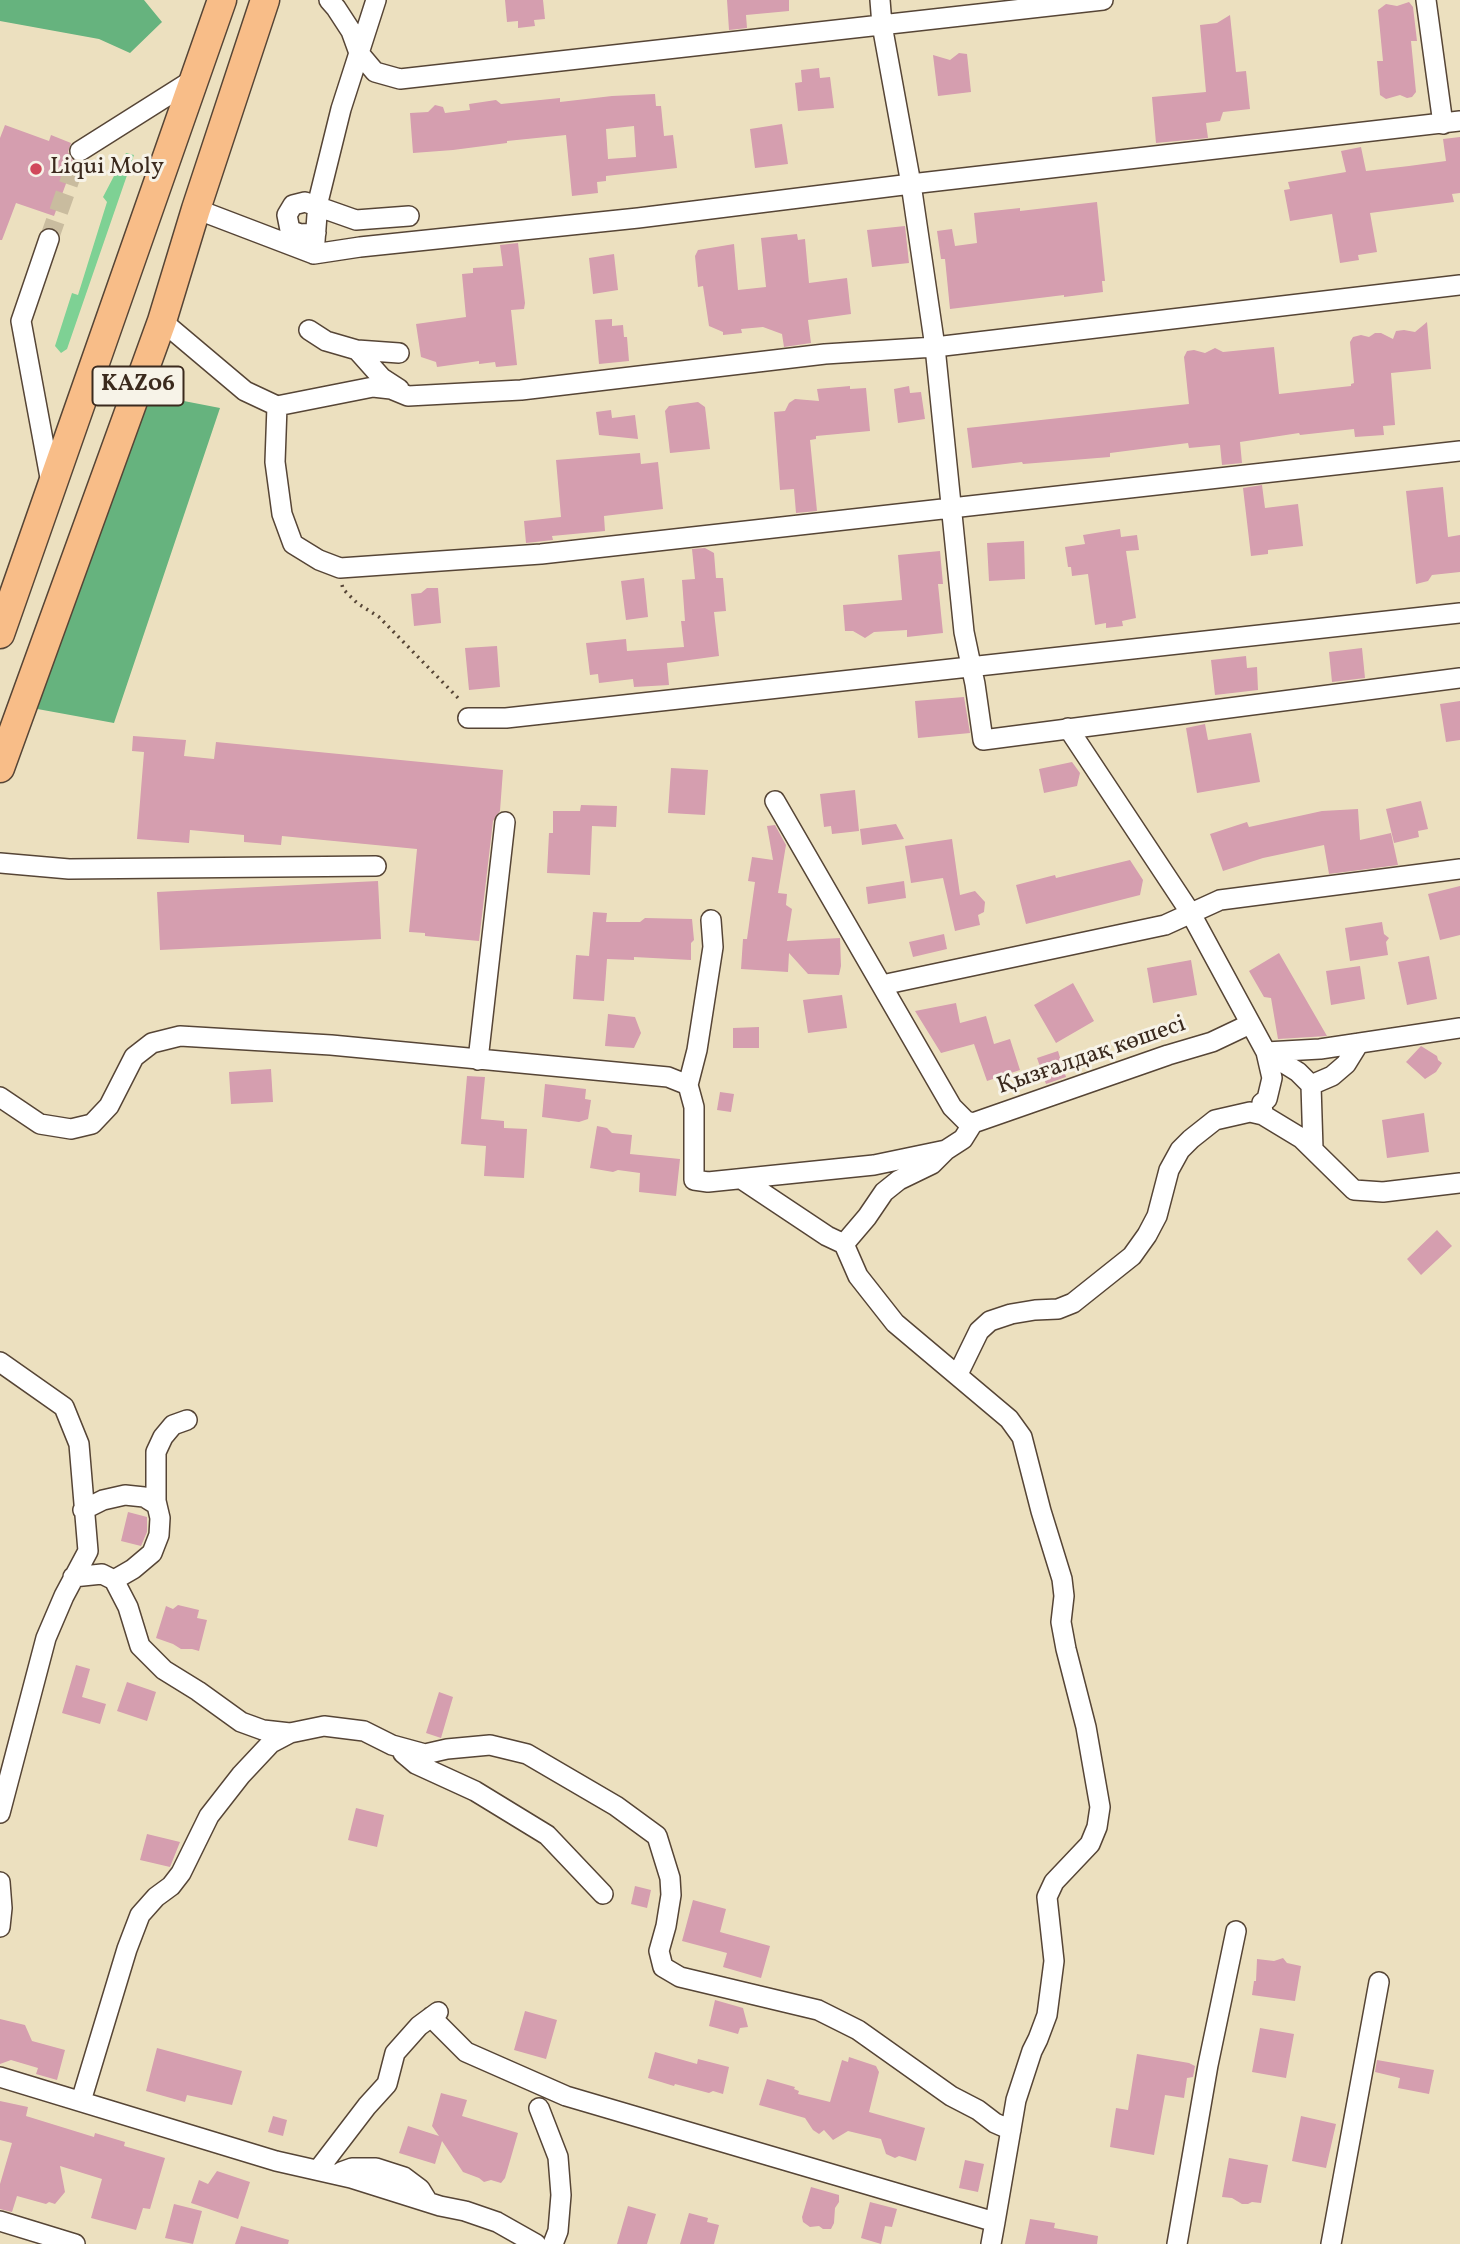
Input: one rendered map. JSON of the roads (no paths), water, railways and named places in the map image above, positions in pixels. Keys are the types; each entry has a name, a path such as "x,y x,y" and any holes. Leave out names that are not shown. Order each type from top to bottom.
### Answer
{"highway":[{"name":"KАZ06","path":"0,634 222,0"},
{"name":"KАZ06","path":"0,768 162,321 265,0"}],"street":[{"path":"329,0 351,32 359,53 375,72 400,79 1103,0"},
{"path":"314,254 318,207 341,109 376,0"},
{"path":"880,0 935,347 964,632 983,740 1460,678"},
{"path":"196,209 314,254 638,219 911,184 1451,122 1426,0"},
{"path":"80,152 194,79"},
{"path":"316,233 300,234 290,230 287,215 293,205 305,202 356,220 409,216"},
{"path":"49,239 21,321 52,485"},
{"path":"162,321 245,391 276,406 373,387 391,389 408,396 522,390 825,354 935,347 1460,285"},
{"path":"309,330 326,341 356,350 398,353"},
{"path":"356,350 382,378 408,396"},
{"path":"276,406 275,462 282,514 293,544 319,560 340,568 541,554 1460,451"},
{"path":"472,718 506,718 1460,613"},
{"path":"1068,728 1190,912 1266,1052 1272,1078 1267,1099 1262,1103 1263,1115"},
{"path":"775,801 882,985 1165,925 1220,900 1460,869"},
{"path":"478,1060 505,822"},
{"path":"0,863 97,870 376,866"},
{"path":"710,920 713,947 697,1050 688,1085 694,1107 694,1180 743,1180 874,1166 946,1150"},
{"name":"Қызғалдақ көшесі","path":"882,985 952,1107 966,1121 973,1123 1167,1055 1212,1042 1251,1024"},
{"path":"1266,1052 1320,1049 1460,1028"},
{"path":"0,1097 40,1124 71,1129 92,1124 109,1106 134,1057 152,1044 180,1035 582,1067 668,1077 688,1085"},
{"path":"1311,1084 1332,1076 1346,1064 1359,1043"},
{"path":"1266,1052 1298,1072 1311,1084 1313,1149"},
{"path":"958,1374 979,1331 990,1321 1011,1314 1058,1309 1073,1303 1132,1255 1157,1216 1169,1170 1180,1150 1215,1120 1250,1111 1263,1115 1301,1138 1354,1190 1383,1192 1460,1184"},
{"path":"844,1244 884,1192 899,1180 932,1164 962,1139 973,1123"},
{"path":"743,1180 827,1236 844,1244 858,1276 895,1323 1009,1419 1022,1437 1062,1579 1063,1635 1086,1727 1100,1807 1097,1827 1090,1844 1054,1882 1048,1896 1054,1961 1047,2015 1016,2100 991,2244"},
{"path":"0,1362 64,1407 79,1444 88,1551 46,1638 0,1813"},
{"path":"114,1580 152,1553 159,1535 160,1518 157,1505 156,1452 173,1425 187,1420"},
{"path":"83,1510 103,1500 125,1495 144,1497 157,1505"},
{"path":"74,1577 102,1574 114,1580 128,1607 140,1646 163,1670 241,1722 263,1730 290,1733"},
{"path":"81,2101 106,2026 127,1949 140,1915 156,1897 172,1886 209,1816 241,1775 271,1743 290,1733 324,1726 364,1731 392,1745 425,1754 490,1745 527,1754 616,1806 657,1836 670,1878 671,1895 659,1951 663,1967 680,1977 818,2010 858,2030 922,2077 995,2123 1011,2130"},
{"path":"392,1745 416,1764 475,1791 547,1835 603,1894"},
{"path":"0,1882 0,1927"},
{"path":"1177,2244 1208,2065 1236,1931"},
{"path":"1331,2244 1378,1982"},
{"path":"326,2172 367,2106 387,2084 395,2053 419,2025 434,2015 466,2052 566,2096 995,2222"},
{"path":"0,2077 276,2161 326,2172 497,2222 536,2244"},
{"path":"539,2108 558,2157 561,2195 558,2231 553,2244"},
{"path":"0,2221 75,2244"}],"tunnel":[{"path":"49,239 80,151"}],"place":[{"name":"Liqui Moly","path":"36,169"}]}
